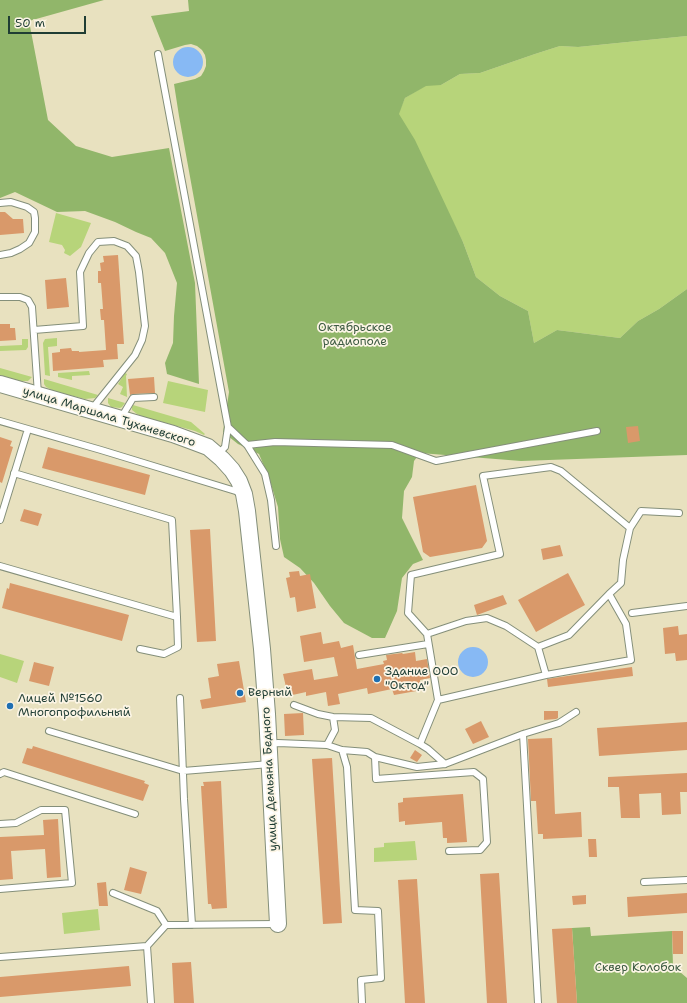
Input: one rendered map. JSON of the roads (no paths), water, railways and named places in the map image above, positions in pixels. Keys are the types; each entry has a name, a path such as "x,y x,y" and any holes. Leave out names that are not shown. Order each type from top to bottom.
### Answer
{"street":[{"name":"улица Маршала Тухачевского","path":"0,384 192,440 208,448 232,470"},
{"name":"улица Демьяна Бедного","path":"232,470 244,494 248,511 262,649 269,745 278,924"}],"lane":[{"path":"158,54 228,427 225,447 217,455"},
{"path":"0,203 11,202 27,207 34,212 35,218 35,232 29,243 16,251 0,256"},
{"path":"34,330 83,326 80,272 89,253 98,242 114,241 127,246 136,256 145,326 142,340 135,355 90,411"},
{"path":"0,297 20,297 28,300 32,307 38,395"},
{"path":"120,419 133,398 154,397"},
{"path":"0,421 244,494"},
{"path":"228,427 247,445 265,474 271,500 276,546"},
{"path":"0,520 28,429"},
{"path":"247,445 275,442 392,445 436,461 597,431"},
{"path":"420,744 438,700 427,634 408,614 411,575 500,554 483,476 550,467 561,471 630,528"},
{"path":"14,473 172,520 178,647 164,654 140,649"},
{"path":"538,647 569,635 609,594 621,584 623,560 630,528 641,512 679,512"},
{"path":"0,566 177,618"},
{"path":"438,700 546,675 631,660 626,624 609,594"},
{"path":"632,614 687,606"},
{"path":"427,634 466,621 487,618 506,626 538,647 546,675"},
{"path":"359,655 428,644"},
{"path":"180,698 192,925"},
{"path":"294,705 318,714 371,718 420,744 445,764"},
{"path":"269,745 278,743 327,745 342,750 367,752 375,757 417,767 445,764 523,734 559,723 576,712"},
{"path":"327,745 335,730 333,716"},
{"path":"49,731 183,771 270,764"},
{"path":"523,734 538,1003"},
{"path":"342,750 347,767 355,910 378,912 381,978 361,980 362,1003"},
{"path":"375,757 376,779 474,772 483,779 487,842 480,850 449,852"},
{"path":"0,774 4,772 135,814"},
{"path":"0,824 16,822 41,810 65,810 72,883 0,889"},
{"path":"644,882 687,880"},
{"path":"112,893 157,911 166,925"},
{"path":"0,957 147,946 166,925 278,924"},
{"path":"147,946 151,1003"}],"water":[{"path":"188,47 194,48 202,56 202,68 194,76 188,77 182,76 174,68 173,62 174,56 182,48"},
{"path":"473,647 484,651 488,662 484,673 473,677 462,673 458,662 462,651"}],"place":[{"name":"Здание ООО \"Октод\"","path":"377,679"},
{"name":"Верный","path":"240,693"},
{"name":"Лицей №1560 Многопрофильный","path":"10,706"}],"park label":[{"name":"Октябрьское радиополе","path":"355,335"},
{"name":"Сквер Колобок","path":"638,968"}]}
